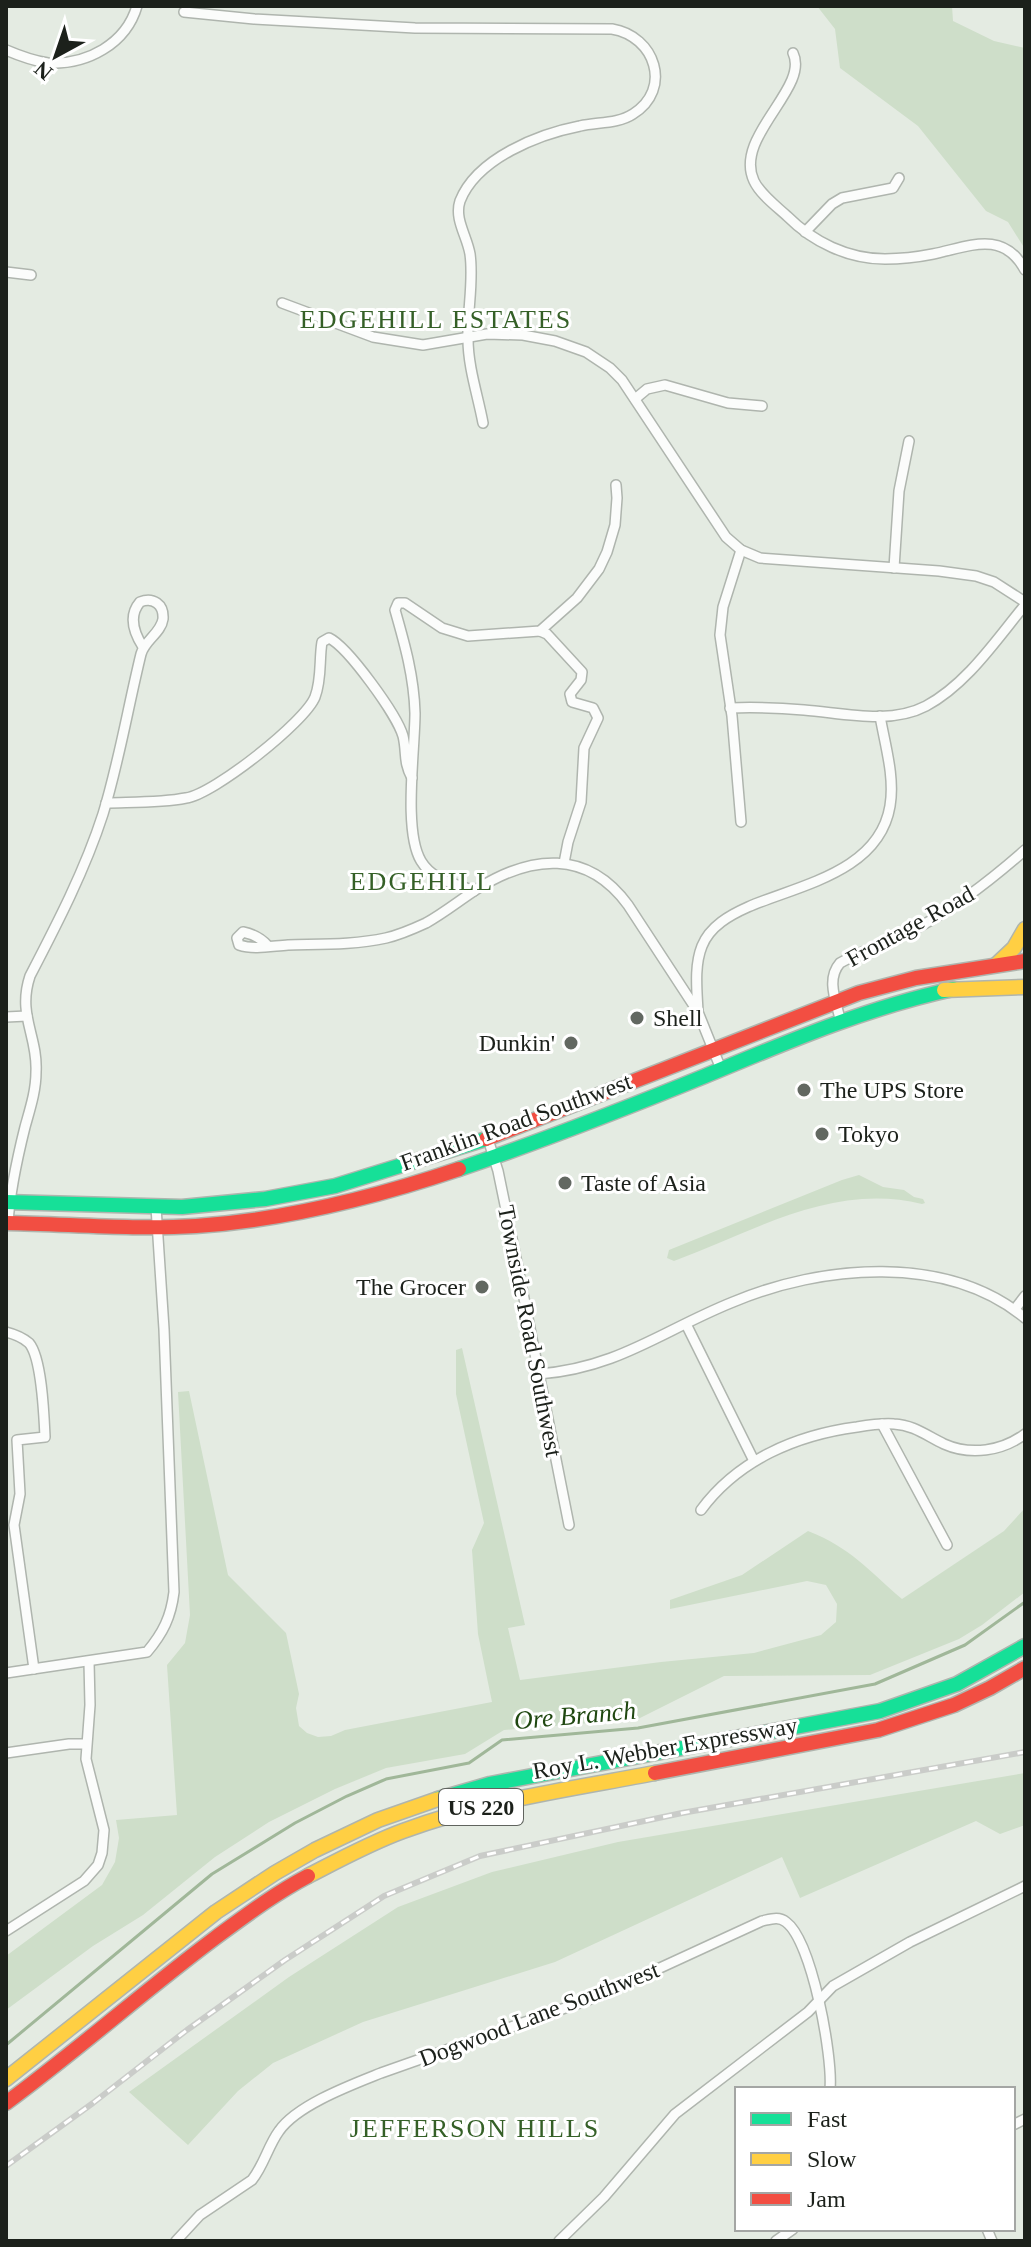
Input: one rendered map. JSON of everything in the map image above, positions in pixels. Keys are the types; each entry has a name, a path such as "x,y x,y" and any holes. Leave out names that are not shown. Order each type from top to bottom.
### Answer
{"main road":[{"path":"997,964 1014,948 1025,929"},
{"name":"Franklin Road Southwest","path":"8,1202 156,1207 222,1204 312,1191 373,1176 488,1139 836,1001 916,978 1025,961"},
{"name":"Franklin Road Southwest","path":"7,1223 157,1227 249,1221 305,1212 387,1192 493,1157 721,1069 840,1019 944,990 1025,979"},
{"path":"944,990 1025,987"},
{"name":"Roy L. Webber Expressway","path":"6,2079 248,1889 315,1850 378,1820 490,1784 880,1711 957,1684 1025,1646"},
{"name":"Roy L. Webber Expressway","path":"6,2103 271,1897 368,1845 483,1806 878,1730 953,1706 1025,1668"}],"street":[{"path":"6,50 47,63 91,56 121,36 137,6"},
{"path":"184,12 415,28 612,29 633,36 642,43 653,62 655,80 651,95 637,112 621,120 560,131 504,153 484,169 463,196 458,211 471,265 468,336 483,423"},
{"path":"793,53 796,60 793,78 754,144 750,169 758,188 805,232 838,250 884,259 908,258 968,244 987,243 1014,255 1025,270"},
{"path":"805,232 842,198 893,188 899,178"},
{"path":"6,272 31,275"},
{"path":"282,303 373,337 423,345 487,334 523,335 571,345 610,368 635,399 726,537 741,550 760,558 939,571 985,579 1025,604 967,674 922,708 880,716 784,708 730,708"},
{"path":"635,399 647,389 665,385 728,403 762,406"},
{"path":"894,568 899,491 909,441"},
{"path":"540,631 577,598 599,569 615,525 616,485"},
{"path":"741,550 720,621 741,822"},
{"path":"7,1223 8,1202 37,1072 24,1000 30,976 85,864 106,803 143,647 159,629 163,616 159,604 150,599 140,602 134,612 133,627 143,647"},
{"path":"474,891 439,878 421,862 415,847 412,816 413,676 395,610 398,603 402,602 442,628 468,636 540,631 547,634 582,672 581,680 570,694 572,702 593,708 598,718 584,748 581,802 564,863"},
{"path":"106,803 187,798 210,789 242,767 309,708 318,688 321,646 329,638 345,651 399,726 405,760 412,778"},
{"path":"698,1012 699,957 702,945 713,929 737,912 836,873 872,846 880,835 892,795 880,716"},
{"name":"Frontage Road","path":"840,1019 832,976 840,963 885,944 949,909 1025,850"},
{"path":"268,946 387,938 426,923 491,880 542,863 577,865 593,872 620,894 698,1012 721,1069"},
{"path":"6,1017 27,1016"},
{"name":"Townside Road Southwest","path":"488,1139 517,1263 569,1525"},
{"path":"6,1673 147,1652 165,1628 172,1607 174,1592 165,1360 156,1207"},
{"path":"539,1374 575,1370 608,1361 756,1293 818,1278 866,1272 887,1271 939,1277 977,1290 1015,1309 1025,1318"},
{"path":"1015,1309 1025,1296"},
{"path":"686,1324 754,1461"},
{"path":"6,1332 24,1339 34,1351 42,1390 45,1437 17,1440 20,1494 14,1525 34,1669"},
{"path":"882,1424 947,1545"},
{"path":"701,1510 723,1484 754,1461 817,1434 882,1424 907,1426 945,1444 972,1451 1000,1447 1025,1434"},
{"path":"6,1931 84,1881 98,1865 102,1853 104,1830 86,1759 89,1662"},
{"path":"6,1753 86,1744"},
{"path":"559,2241 604,2197 675,2114 808,2012 833,1986 910,1942 1025,1886"},
{"name":"Dogwood Lane Southwest","path":"176,2241 200,2215 252,2180 280,2128 299,2111 352,2084 599,1996 754,1924 775,1918 790,1925 803,1950 819,1999 831,2070 830,2087"}],"green space":[{"path":"817,6 952,6 953,21 994,41 1025,48 1025,249 1008,222 986,211 918,126 840,68 835,29"},
{"path":"859,1175 883,1187 904,1190 925,1203 857,1199 826,1204 764,1224 674,1261 667,1258 669,1250"},
{"path":"462,1348 525,1625 508,1628 520,1680 754,1653 821,1635 836,1622 837,1604 826,1585 807,1581 670,1609 670,1600 742,1575 808,1531 848,1552 902,1599 1004,1531 1025,1508 1025,1592 959,1639 870,1675 724,1676 638,1719 504,1730 465,1754 386,1768 269,1822 215,1857 143,1915 93,1946 6,2010 6,1956 102,1885 115,1862 119,1838 116,1820 177,1815 167,1665 185,1643 190,1615 178,1392 189,1391 228,1575 286,1633 299,1694 296,1708 299,1726 318,1737 331,1736 345,1730 492,1702 478,1634 472,1550 484,1523 456,1394 456,1350"},
{"path":"1025,1773 1025,1825 1000,1834 976,1821 800,1898 782,1857 555,1962 363,2022 273,2063 238,2091 188,2145 129,2092 289,1977 398,1907 492,1872 618,1842"}],"waterway":[{"name":"Ore Branch","path":"6,2045 212,1874 295,1823 386,1779 469,1763 502,1740 638,1728 875,1684 965,1645 1025,1602"}],"railway":[{"path":"6,2166 285,1960 384,1896 480,1856 682,1813 1025,1752"}],"traffic: fast":[{"path":"459,1169 613,1113 827,1027 953,989"},
{"path":"6,1202 182,1207 265,1199 335,1186 486,1139"},
{"path":"438,1799 490,1784 880,1711 957,1684 1025,1646"}],"traffic: slow":[{"path":"997,964 1014,948 1025,929"},
{"path":"944,990 1025,987"},
{"path":"308,1876 379,1841 433,1821 528,1797 655,1773"},
{"path":"6,2079 216,1912 275,1873 378,1820 438,1799"}],"traffic: jam":[{"path":"486,1139 859,993 916,978 1025,961"},
{"path":"6,1223 149,1227 230,1223 329,1206 459,1169"},
{"path":"655,1773 878,1730 954,1705 1025,1668"},
{"path":"6,2103 215,1938 308,1876"}],"place":[{"name":"Shell","path":"637,1018"},
{"name":"Dunkin'","path":"571,1043"},
{"name":"The UPS Store","path":"804,1090"},
{"name":"Tokyo","path":"822,1134"},
{"name":"Taste of Asia","path":"565,1183"},
{"name":"The Grocer","path":"482,1287"}],"district":[{"name":"EDGEHILL ESTATES","path":"436,319"},
{"name":"EDGEHILL","path":"422,881"},
{"name":"JEFFERSON HILLS","path":"475,2128"}]}
